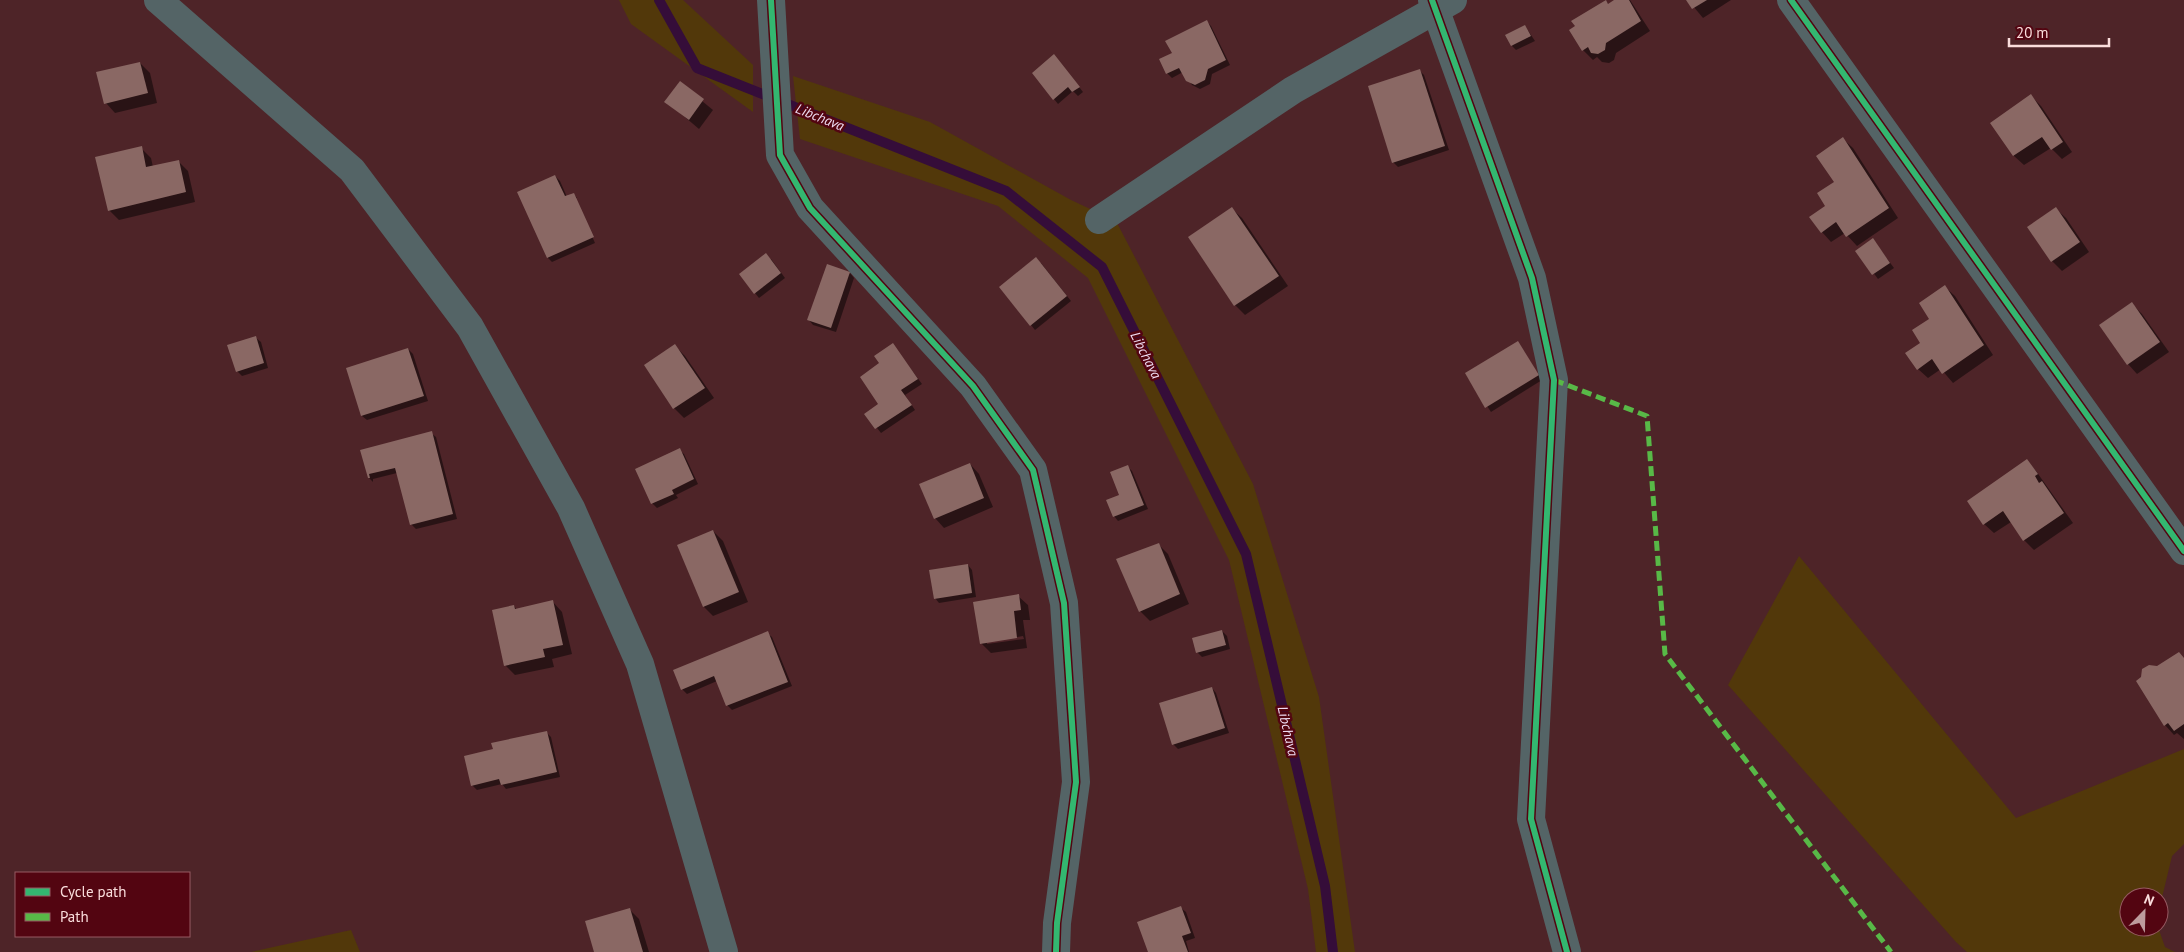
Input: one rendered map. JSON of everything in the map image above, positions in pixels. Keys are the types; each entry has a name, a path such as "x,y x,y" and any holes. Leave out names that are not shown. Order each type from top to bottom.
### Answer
{"street":[{"path":"158,0 352,170 470,327 571,508 640,664 724,952"},
{"path":"770,0 780,155 810,208 973,386 1033,470 1064,603 1076,782 1056,952"},
{"path":"1791,0 2184,550"},
{"path":"1099,220 1293,90 1440,3 1532,278 1554,380 1531,819 1567,952"}],"shaded area":[{"path":"619,0 683,0 753,65 753,112 631,24"},
{"path":"793,76 930,122 1071,200 1116,221 1253,484 1319,697 1355,952 1316,952 1308,889 1229,560 1088,278 998,206 800,139"},
{"path":"1799,556 2016,818 2184,749 2184,844 2172,856 2165,887 2119,887 2119,937 2162,937 2165,947 2175,952 1967,952 1956,942 1728,685"},
{"path":"351,930 360,952 251,952"}],"building":[{"path":"1606,0 1608,4 1614,0 1629,0 1641,21 1606,43 1605,50 1598,54 1591,53 1588,47 1582,51 1569,30 1575,26 1571,21"},
{"path":"1686,0 1707,0 1692,9"},
{"path":"1207,20 1226,60 1208,69 1205,80 1195,85 1186,81 1179,68 1166,74 1159,59 1172,53 1165,41"},
{"path":"1525,25 1531,36 1511,46 1505,35"},
{"path":"1054,54 1080,87 1072,92 1068,87 1053,100 1032,73"},
{"path":"140,62 148,93 104,104 96,72"},
{"path":"1420,69 1445,146 1392,163 1368,86"},
{"path":"680,81 704,99 689,120 664,102"},
{"path":"2031,94 2063,142 2051,150 2042,137 2013,156 1990,123"},
{"path":"1843,137 1889,208 1846,237 1836,222 1821,233 1809,217 1825,206 1817,193 1834,182 1816,156"},
{"path":"142,146 146,167 179,160 186,192 108,211 95,157"},
{"path":"555,175 565,196 574,193 594,237 547,258 517,192"},
{"path":"1232,207 1279,276 1234,306 1188,237"},
{"path":"2056,207 2080,242 2051,262 2027,227"},
{"path":"1873,238 1890,263 1872,275 1855,251"},
{"path":"766,253 781,273 754,294 739,274"},
{"path":"1036,257 1067,296 1030,326 999,287"},
{"path":"827,264 850,272 831,328 807,320"},
{"path":"1945,285 1984,345 1942,374 1932,359 1917,370 1905,353 1920,343 1912,330 1929,319 1919,303"},
{"path":"2132,302 2160,342 2127,365 2099,325"},
{"path":"256,336 264,363 236,372 227,345"},
{"path":"1518,341 1539,375 1485,408 1465,373"},
{"path":"893,343 918,379 901,390 912,405 875,429 864,414 878,404 860,377 879,363 874,356"},
{"path":"675,344 705,388 673,409 644,365"},
{"path":"408,348 424,396 361,416 346,368"},
{"path":"432,431 453,514 410,525 395,468 369,474 370,478 368,478 360,450"},
{"path":"680,448 694,479 672,490 674,494 651,504 635,469"},
{"path":"2027,459 2038,474 2035,476 2039,483 2042,481 2064,513 2023,541 2003,511 1983,525 1967,501"},
{"path":"970,463 984,498 934,519 919,484"},
{"path":"1128,465 1144,505 1113,517 1106,500 1119,495 1110,472"},
{"path":"713,530 739,592 703,607 677,545"},
{"path":"1159,543 1180,594 1139,612 1116,559"},
{"path":"968,564 972,593 934,599 929,570"},
{"path":"1019,594 1021,610 1014,611 1017,638 980,644 973,602"},
{"path":"553,600 563,645 543,649 545,657 504,666 492,610 514,605 515,609"},
{"path":"1222,630 1226,645 1196,653 1192,638"},
{"path":"768,631 788,682 726,706 714,676 681,690 673,670"},
{"path":"2179,652 2184,658 2184,724 2174,731 2168,723 2164,726 2136,681 2141,677 2142,669 2149,665 2157,666"},
{"path":"1212,687 1225,728 1172,745 1159,703"},
{"path":"547,731 557,772 501,785 499,779 471,786 464,756 493,749 491,743"},
{"path":"1181,906 1191,933 1182,936 1188,952 1148,952 1137,922"},
{"path":"630,908 643,952 594,952 585,921"}],"waterway":[{"name":"Libchava","path":"659,0 697,68 1006,191 1102,267 1246,554 1325,886 1333,952"}],"marked path":[{"path":"1554,380 1647,416 1665,654 1891,952"}],"cycle path":[{"path":"771,0 780,155 810,208 973,386 1033,470 1064,603 1076,782 1057,923 1056,952"},
{"path":"1432,0 1532,278 1554,380 1531,819 1567,952"},
{"path":"1791,0 2184,551"}]}
